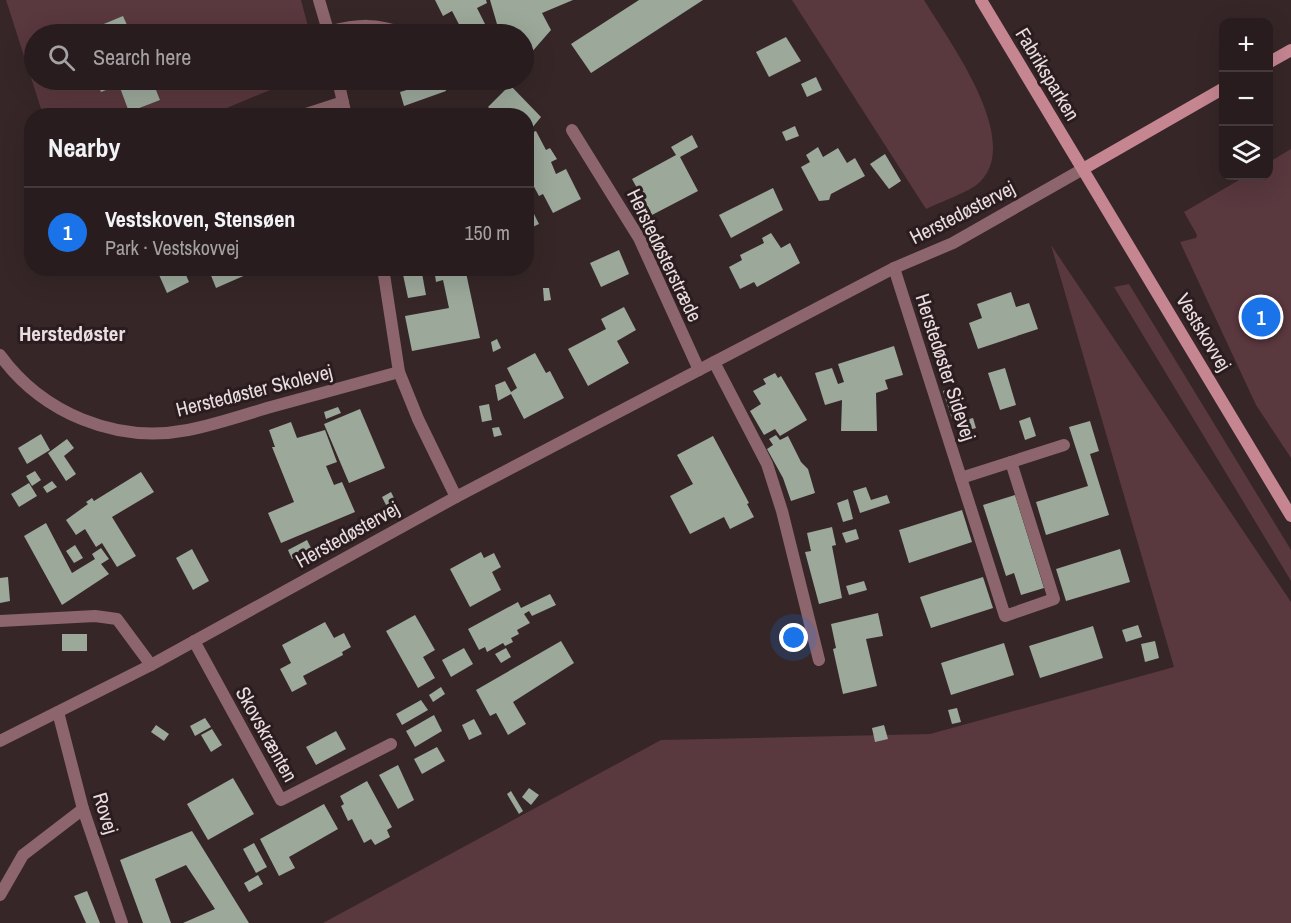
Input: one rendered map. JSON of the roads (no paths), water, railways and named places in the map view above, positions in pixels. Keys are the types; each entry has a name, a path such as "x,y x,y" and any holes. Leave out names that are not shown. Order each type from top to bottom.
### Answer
{"street":[{"path":"319,0 326,24"},
{"name":"Fabriksparken","path":"981,0 1083,169"},
{"path":"1273,61 1291,50"},
{"path":"340,90 344,108"},
{"name":"Herstedøstervej","path":"0,741 151,664 456,497 714,362 894,268 953,243 1219,91"},
{"path":"325,108 343,102"},
{"name":"Herstedøsterstræde","path":"572,130 639,238 699,370"},
{"name":"Vestskovvej","path":"1083,169 1291,516"},
{"name":"Herstedøster Sidevej","path":"894,268 1005,616 1054,599 1011,462"},
{"path":"384,276 399,372 418,419 456,497"},
{"name":"Herstedøster Skolevej","path":"0,355 11,371 40,397 73,417 110,429 148,434 187,430 399,372"},
{"path":"714,362 767,464 782,511 819,660"},
{"path":"961,478 1064,445"},
{"path":"0,621 95,616 117,619 151,664"},
{"name":"Skovskrænten","path":"194,641 281,800 391,744"},
{"name":"Rovej","path":"58,712 83,809 122,923"},
{"path":"0,895 23,855 83,809"}],"place":[{"name":"Vestskoven, Stensøen","path":"1261,317"}],"district":[{"name":"Herstedøster","path":"72,333"}]}
